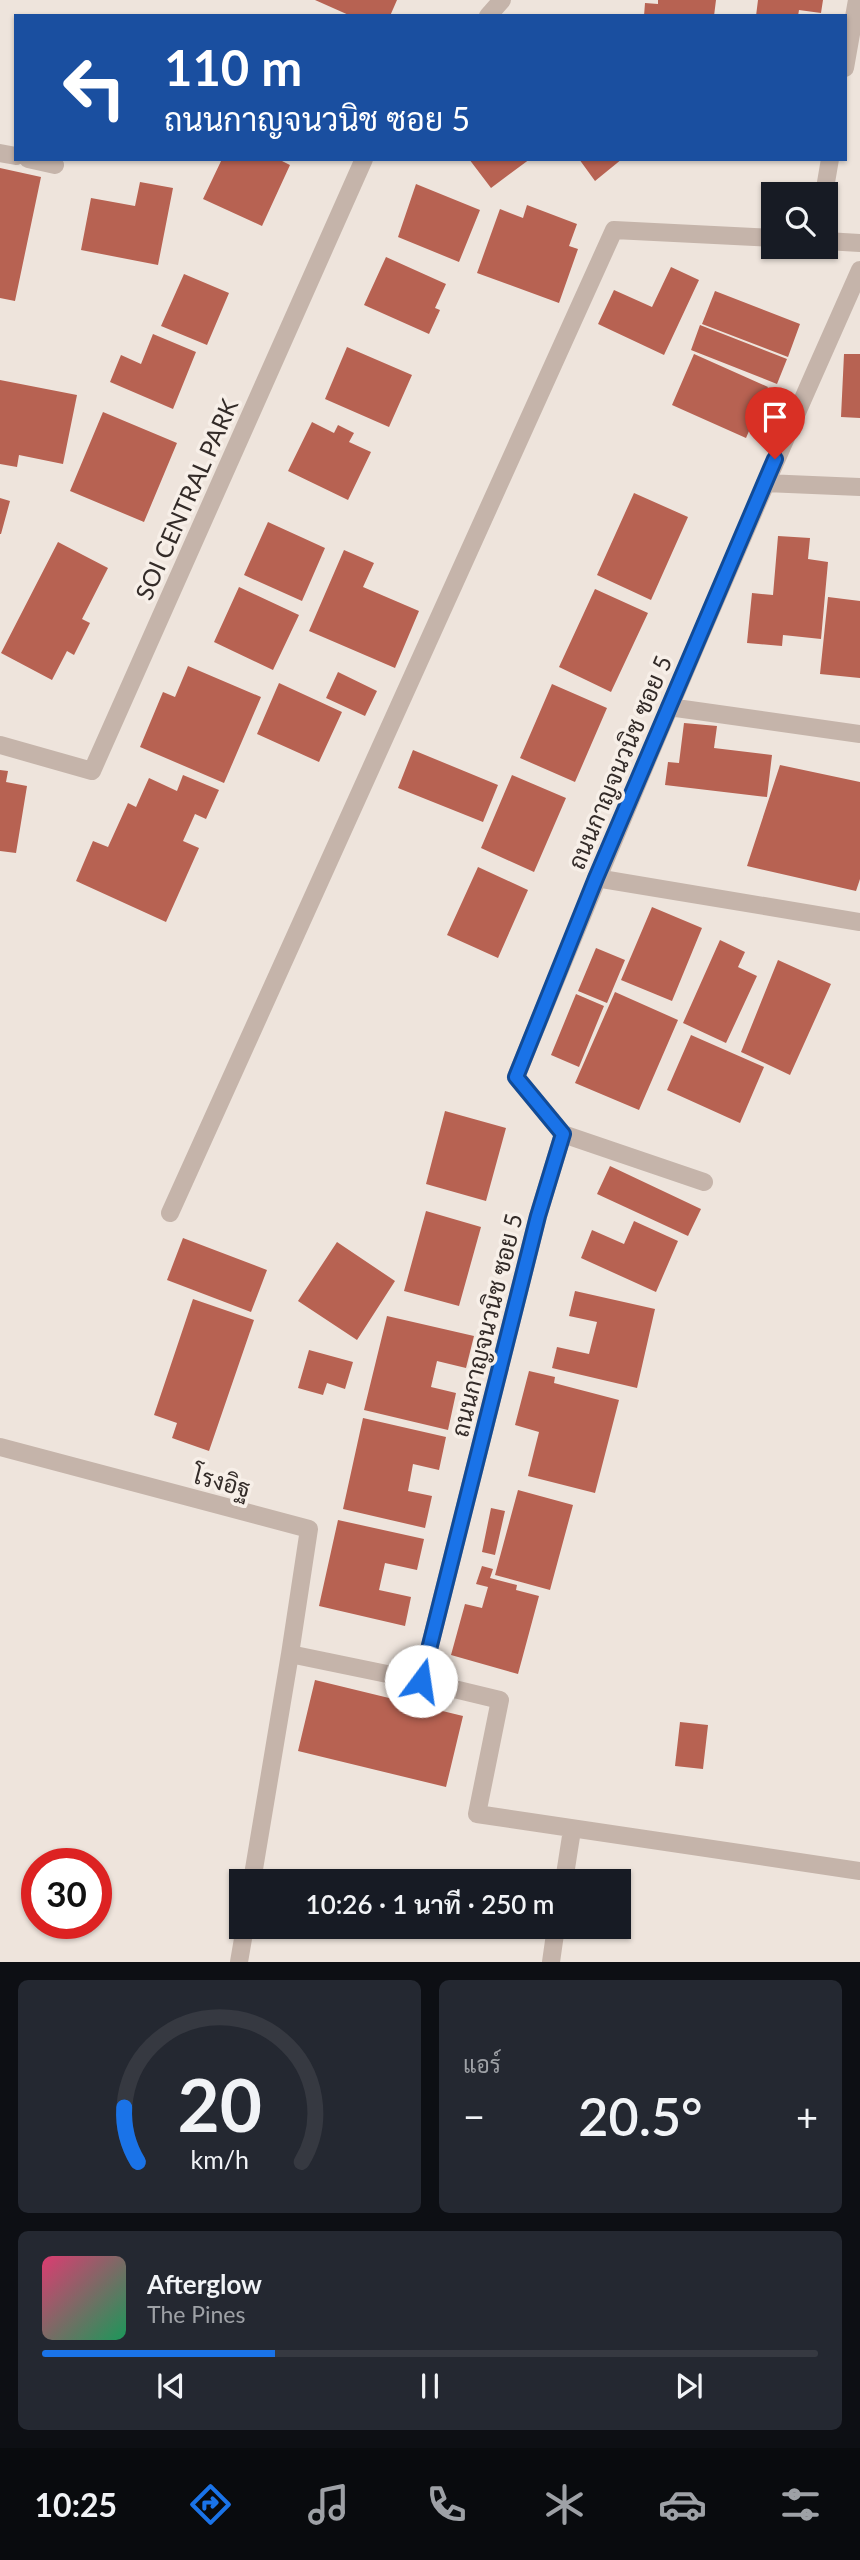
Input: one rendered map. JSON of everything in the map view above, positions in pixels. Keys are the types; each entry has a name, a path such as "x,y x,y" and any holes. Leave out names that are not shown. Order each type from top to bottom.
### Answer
{"street":[{"path":"490,14 502,0"},
{"path":"847,57 857,0"},
{"path":"37,161 55,165"},
{"name":"SOI CENTRAL PARK","path":"0,745 92,771 363,161"},
{"path":"826,182 830,161"},
{"path":"170,1213 614,230 761,238"},
{"path":"838,242 860,243"},
{"name":"ถนนกาญจนวนิช ซอย 5","path":"421,1681 538,1216 563,1134 516,1077 596,878 765,483 860,270"},
{"path":"765,483 860,487"},
{"path":"669,707 860,734"},
{"path":"596,878 860,922"},
{"path":"563,1134 704,1182"},
{"name":"โรงอิฐ","path":"0,1447 309,1530 290,1654"},
{"path":"255,1869 290,1654 500,1700 477,1814 860,1871"},
{"path":"566,1869 572,1830"},
{"path":"239,1962 243,1939"},
{"path":"551,1962 554,1939"}],"building":[{"path":"315,0 397,0 391,14 346,14"},
{"path":"658,0 716,0 714,14 644,14 645,3 658,4"},
{"path":"758,0 823,0 821,13 799,10 798,14 756,14"},
{"path":"221,161 282,161 290,165 262,226 203,199"},
{"path":"471,161 527,161 491,188"},
{"path":"580,161 620,161 595,181"},
{"path":"0,168 41,177 15,301 0,298"},
{"path":"140,182 173,188 158,265 81,250 91,198 135,206"},
{"path":"416,184 480,210 459,262 398,237"},
{"path":"527,205 577,224 569,246 578,249 559,303 477,273 500,209 523,218"},
{"path":"386,257 446,284 435,308 440,310 429,334 364,305"},
{"path":"671,267 699,280 664,355 598,324 614,290 652,307"},
{"path":"184,274 229,293 207,345 161,326"},
{"path":"715,291 800,324 788,357 702,324"},
{"path":"700,325 787,359 777,384 691,350"},
{"path":"153,334 196,352 173,409 110,382 121,355 141,364"},
{"path":"347,347 412,375 389,427 325,399"},
{"path":"694,354 768,387 746,438 672,405"},
{"path":"844,354 860,354 860,418 841,417"},
{"path":"0,380 77,395 63,464 19,455 17,467 0,464"},
{"path":"103,412 177,443 144,522 70,491"},
{"path":"312,422 334,433 338,425 354,433 349,442 371,452 348,500 288,471"},
{"path":"634,493 688,517 651,600 597,575"},
{"path":"0,498 10,501 1,534 0,534"},
{"path":"268,522 325,548 302,601 244,575"},
{"path":"778,536 810,538 808,559 828,562 821,639 783,635 782,646 747,643 752,593 773,595"},
{"path":"58,542 108,568 82,619 90,623 74,655 67,651 52,680 1,653"},
{"path":"344,550 374,563 363,587 419,611 395,668 309,631"},
{"path":"239,587 299,615 273,670 214,642"},
{"path":"595,589 648,613 611,692 559,667"},
{"path":"828,597 860,601 860,678 820,674"},
{"path":"188,666 261,697 224,783 140,747 163,692 175,697"},
{"path":"338,672 377,691 365,716 326,698"},
{"path":"279,683 342,712 319,762 257,734"},
{"path":"552,684 607,708 575,782 520,758"},
{"path":"684,723 717,726 714,748 772,755 767,797 665,785 668,762 679,763"},
{"path":"413,750 498,785 483,822 398,788"},
{"path":"780,765 860,782 860,879 856,891 747,866"},
{"path":"0,770 8,771 6,782 27,786 16,853 0,851"},
{"path":"183,775 219,790 206,819 195,814 183,841 199,848 166,922 76,881 93,841 108,847 128,803 136,807 149,778 177,791"},
{"path":"512,775 566,798 534,872 481,848"},
{"path":"478,867 528,890 498,958 447,935"},
{"path":"652,907 702,928 672,1001 621,980"},
{"path":"720,940 745,952 738,967 757,976 726,1043 683,1023"},
{"path":"596,948 625,960 607,1003 578,991"},
{"path":"778,960 831,984 790,1075 741,1052"},
{"path":"615,992 678,1020 639,1110 575,1083"},
{"path":"576,994 604,1006 579,1067 551,1055"},
{"path":"691,1035 764,1067 740,1123 667,1090"},
{"path":"445,1111 506,1128 486,1201 426,1184"},
{"path":"610,1166 701,1209 688,1236 597,1194"},
{"path":"426,1211 481,1227 459,1306 404,1291"},
{"path":"634,1221 678,1241 656,1292 581,1258 592,1230 624,1244"},
{"path":"183,1238 267,1270 251,1312 167,1280"},
{"path":"337,1242 395,1281 357,1340 298,1301"},
{"path":"575,1291 655,1309 637,1388 552,1368 557,1347 589,1354 597,1322 569,1316"},
{"path":"193,1299 254,1320 209,1451 172,1438 177,1423 154,1415"},
{"path":"387,1316 474,1336 466,1368 437,1361 431,1387 456,1393 448,1430 364,1410"},
{"path":"309,1350 353,1362 345,1389 327,1383 323,1395 298,1388"},
{"path":"529,1371 555,1377 554,1383 619,1400 595,1493 528,1476 539,1432 515,1425"},
{"path":"363,1418 446,1437 439,1470 413,1464 408,1491 432,1496 425,1528 343,1509"},
{"path":"518,1490 573,1505 550,1590 495,1575"},
{"path":"491,1508 505,1511 495,1555 482,1552"},
{"path":"338,1520 424,1539 417,1570 385,1563 379,1590 411,1597 405,1626 319,1606"},
{"path":"482,1566 493,1569 490,1578 517,1585 516,1590 539,1596 518,1674 451,1655 465,1604 482,1608 488,1587 476,1584"},
{"path":"315,1680 463,1716 446,1787 298,1751"},
{"path":"680,1722 708,1725 703,1769 675,1766"}],"route":[{"path":"421,1681 538,1216 563,1134 516,1077 596,878 775,459"}]}
